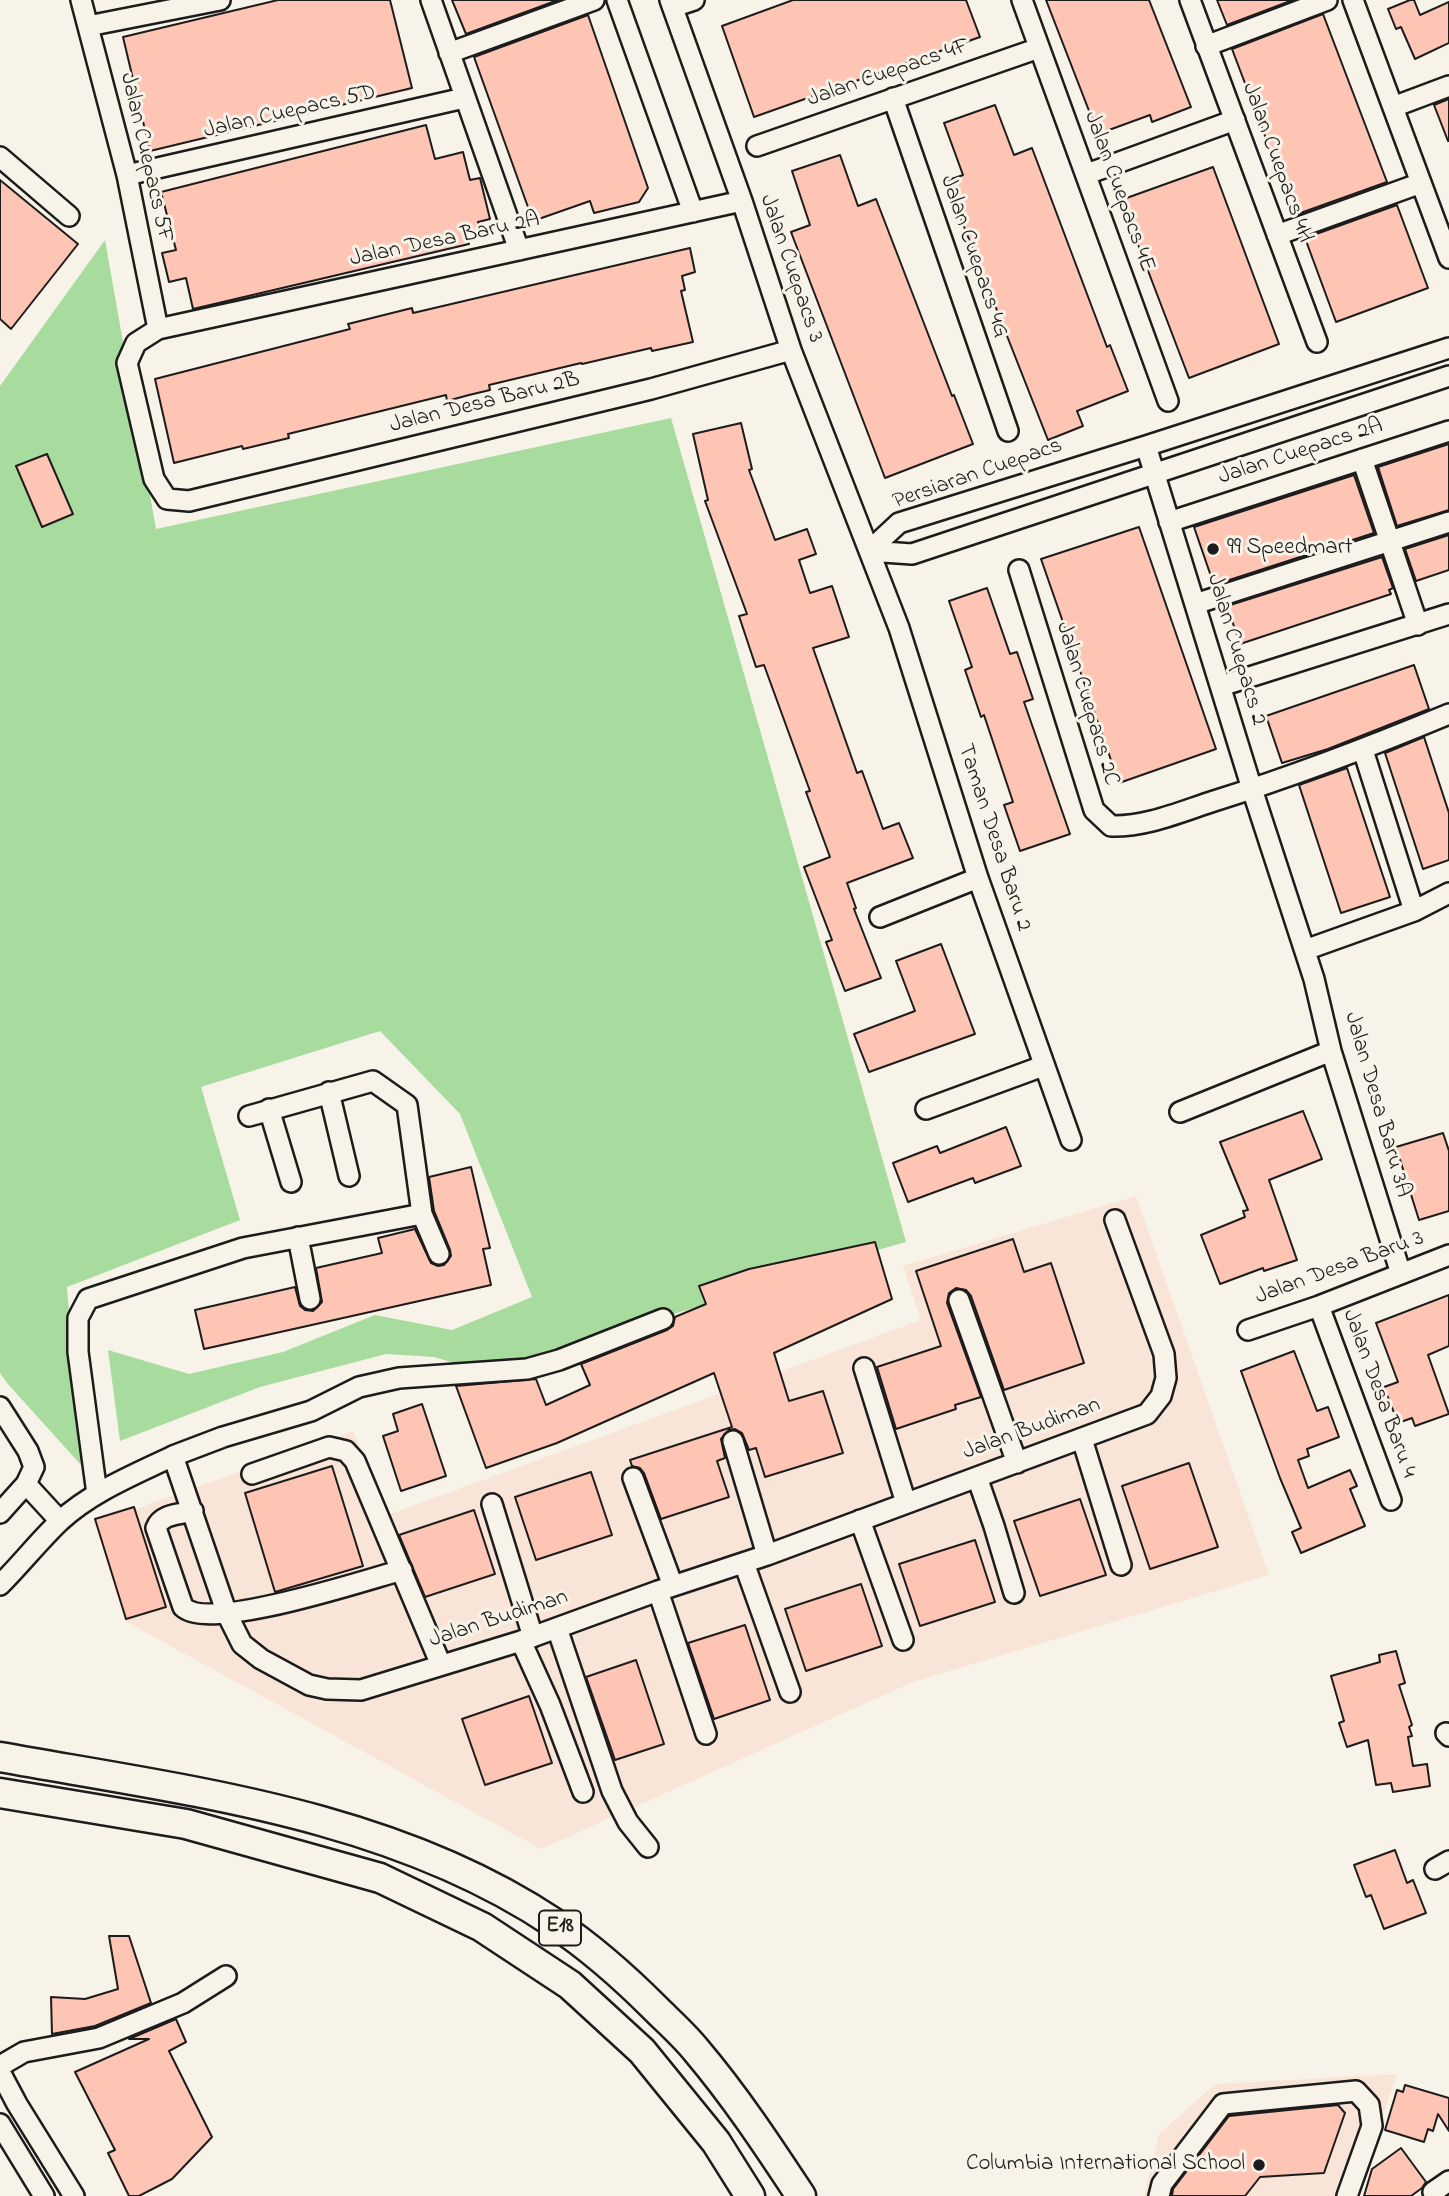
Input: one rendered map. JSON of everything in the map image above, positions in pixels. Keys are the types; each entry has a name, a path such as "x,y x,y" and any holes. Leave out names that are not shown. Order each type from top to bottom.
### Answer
{"highway":[{"name":"E18","path":"0,1757 223,1797 306,1817 390,1843 479,1880 555,1923 630,1983 695,2048 759,2131 802,2196"},
{"name":"E18","path":"0,1793 186,1824 380,1878 482,1927 570,1985 642,2051 716,2142 750,2196"}],"street":[{"name":"Jalan Cuepacs 5F","path":"81,0 127,175 158,329"},
{"path":"88,26 220,0"},
{"path":"431,0 519,250"},
{"path":"449,53 594,0"},
{"path":"617,0 693,212"},
{"path":"671,4 694,0"},
{"name":"Jalan Cuepacs 4E","path":"1022,0 1168,401"},
{"name":"Jalan Cuepacs 4H","path":"1189,0 1317,342"},
{"path":"1206,46 1327,0"},
{"path":"1353,0 1449,258"},
{"name":"Jalan Cuepacs 3","path":"671,4 742,201 791,350 869,551"},
{"name":"Jalan Cuepacs 4F","path":"757,146 1039,48"},
{"path":"1393,107 1449,86"},
{"name":"Jalan Cuepacs 5D","path":"127,175 464,98"},
{"name":"Jalan Cuepacs 4G","path":"892,98 1008,431"},
{"path":"1087,174 1235,120"},
{"path":"0,157 69,216"},
{"path":"1277,235 1421,183"},
{"name":"Jalan Desa Baru 2A","path":"158,329 742,201"},
{"name":"Jalan Desa Baru 2B","path":"158,329 136,343 127,363 154,479 167,499 189,501 651,389 791,350"},
{"name":"Persiaran Cuepacs","path":"869,551 899,523 1449,348"},
{"path":"869,551 912,554 1449,376"},
{"name":"Jalan Cuepacs 2A","path":"1169,522 1449,431"},
{"name":"Jalan Cuepacs 2","path":"1146,446 1252,789 1305,950"},
{"path":"1362,459 1418,625"},
{"path":"1195,604 1449,522"},
{"name":"Taman Desa Baru 2","path":"869,551 899,628 978,878 1071,1140"},
{"name":"Jalan Cuepacs 2C","path":"1019,570 1094,810 1111,827 1133,827 1252,789 1363,750 1449,714"},
{"path":"1221,686 1418,625 1447,621"},
{"path":"1363,750 1414,911"},
{"path":"880,917 978,878"},
{"path":"1305,950 1414,911 1449,893"},
{"name":"Jalan Desa Baru 3A","path":"1305,950 1331,1051 1401,1274"},
{"path":"1180,1112 1331,1051"},
{"path":"926,1109 1043,1066"},
{"path":"249,1116 373,1081 407,1105 422,1214 439,1254"},
{"path":"329,1093 349,1177"},
{"path":"270,1109 291,1182"},
{"path":"97,1494 78,1352 78,1318 88,1299 243,1248 422,1214"},
{"name":"Jalan Budiman","path":"173,1456 227,1614 242,1644 261,1659 309,1685 327,1689 361,1690 527,1639 767,1555 1147,1414 1161,1396 1166,1378 1164,1354 1115,1220"},
{"path":"299,1237 310,1298"},
{"name":"Jalan Desa Baru 3","path":"1248,1329 1319,1306 1449,1255"},
{"path":"959,1300 1017,1463"},
{"name":"Jalan Desa Baru 4","path":"1319,1306 1391,1500"},
{"path":"0,1584 61,1521 97,1494 134,1473 173,1456 311,1411 359,1387 399,1378 527,1369 559,1360 663,1319"},
{"path":"864,1368 906,1503"},
{"path":"0,1407 28,1451 34,1466 26,1484 0,1513"},
{"path":"1082,1439 1121,1565"},
{"path":"733,1441 767,1555"},
{"path":"252,1474 329,1447 346,1451 355,1461 441,1665"},
{"path":"977,1477 1014,1593"},
{"path":"633,1478 706,1734"},
{"path":"26,1484 61,1521"},
{"path":"492,1504 527,1639 583,1792"},
{"path":"193,1511 164,1518 158,1522 156,1528 183,1607 195,1615 258,1609 402,1570"},
{"path":"860,1520 903,1640"},
{"path":"744,1563 790,1692"},
{"path":"557,1628 612,1791 628,1822 648,1847"},
{"path":"0,2066 24,2052 99,2038 183,2003 226,1976"},
{"path":"0,2072 74,2196"},
{"path":"1159,2196 1162,2184 1223,2104 1356,2091 1369,2105 1372,2126 1347,2196"},
{"path":"0,2124 44,2196"}],"shaded area":[{"path":"1136,1196 1269,1575 913,1682 541,1849 125,1621 96,1523 353,1431 390,1514 921,1320 903,1266"},
{"name":"Columbia International School","path":"1397,2074 1356,2196 1144,2196 1159,2134 1215,2084"}],"green space":[{"path":"105,240 156,529 671,418 906,1242 803,1271 707,1304 586,1340 495,1375 434,1357 386,1354 260,1387 120,1441 108,1350 189,1374 283,1352 375,1315 452,1330 532,1297 460,1114 380,1031 201,1087 240,1220 67,1287 81,1465 7,1383 0,1373 0,386"}],"building":[{"path":"278,0 390,0 412,88 150,151 123,37"},
{"path":"452,0 558,0 466,34"},
{"path":"793,0 966,0 980,37 754,117 722,26"},
{"path":"1046,0 1149,0 1191,107 1152,122 1150,115 1098,134"},
{"path":"1217,0 1293,0 1227,25"},
{"path":"1414,0 1420,15 1449,2 1449,43 1415,59 1401,27 1396,29 1388,9"},
{"path":"1323,14 1387,182 1295,215 1232,49"},
{"path":"588,15 648,188 639,202 594,213 590,201 533,221 474,57"},
{"path":"1449,99 1449,141 1448,141 1434,105"},
{"path":"995,105 1014,155 1032,148 1107,347 1110,345 1128,391 1077,411 1083,426 1048,440 946,181 963,175 944,123"},
{"path":"426,125 435,159 463,152 470,180 480,178 490,219 478,222 481,231 467,234 469,244 193,309 186,278 169,282 162,253 176,250 161,192"},
{"path":"840,155 858,206 876,199 973,444 885,478 791,232 810,225 792,171"},
{"path":"1213,167 1279,344 1189,378 1121,200"},
{"path":"0,180 78,244 11,329 0,319"},
{"path":"1397,205 1428,288 1336,322 1305,238"},
{"path":"690,248 695,272 682,276 685,290 681,291 693,342 581,363 489,385 490,390 447,401 446,395 288,434 289,438 243,449 242,446 174,463 155,379 350,329 348,324 412,308 413,313"},
{"path":"741,423 752,469 749,470 775,540 807,529 816,554 799,560 810,593 832,586 849,637 813,648 857,773 862,771 883,829 899,823 913,858 847,883 856,908 854,909 881,978 845,991 826,942 832,940 804,867 830,857 806,792 810,791 764,665 756,667 739,616 747,614 705,501 708,500 693,434"},
{"path":"1449,444 1449,510 1397,526 1378,467"},
{"path":"47,454 73,514 42,527 16,466"},
{"path":"1354,475 1374,533 1214,585 1194,527"},
{"path":"1139,527 1216,749 1119,783 1041,559"},
{"path":"1449,535 1449,570 1416,581 1405,549"},
{"path":"1382,557 1393,588 1389,590 1391,594 1240,644 1227,606"},
{"path":"987,588 1010,654 1017,652 1033,699 1024,702 1070,834 1020,851 1004,805 1013,802 984,715 981,717 965,670 972,667 949,601"},
{"path":"1414,665 1429,709 1328,749 1282,763 1266,716"},
{"path":"1424,737 1449,813 1449,860 1423,869 1385,753"},
{"path":"1347,768 1390,897 1341,913 1299,785"},
{"path":"941,944 975,1034 869,1072 854,1034 915,1011 896,961"},
{"path":"1303,1111 1322,1159 1269,1180 1297,1260 1264,1271 1263,1268 1220,1284 1201,1235 1245,1217 1243,1211 1248,1210 1220,1142"},
{"path":"1006,1127 1021,1166 975,1183 973,1178 908,1202 893,1163 937,1146 940,1153"},
{"path":"1443,1133 1449,1151 1449,1211 1419,1220 1396,1147"},
{"path":"471,1167 490,1248 483,1249 491,1285 204,1349 195,1310 295,1287 300,1306 313,1311 322,1302 316,1268 382,1253 378,1238 415,1229 431,1263 444,1265 451,1256 450,1250 434,1211 429,1177"},
{"path":"1013,1239 1024,1272 1051,1263 1084,1363 1004,1390 971,1296 966,1290 956,1288 949,1293 947,1303 981,1397 955,1405 956,1409 896,1429 877,1367 941,1346 916,1271"},
{"path":"875,1242 892,1299 774,1353 789,1401 823,1391 843,1453 765,1477 756,1448 749,1450 742,1433 735,1429 729,1430 721,1439 725,1458 717,1461 729,1497 661,1519 644,1473 640,1468 632,1466 630,1460 732,1427 714,1373 557,1443 486,1468 456,1386 536,1379 546,1405 590,1385 581,1364 667,1330 673,1326 675,1317 706,1304 699,1286 749,1269"},
{"path":"1449,1295 1449,1346 1428,1355 1449,1414 1415,1426 1412,1418 1398,1423 1384,1387 1398,1382 1376,1323"},
{"path":"1294,1351 1317,1411 1328,1407 1339,1437 1307,1449 1309,1456 1298,1460 1308,1488 1350,1470 1357,1486 1350,1489 1365,1526 1301,1553 1292,1532 1301,1528 1241,1371"},
{"path":"422,1404 446,1476 401,1491 383,1436 398,1431 393,1414"},
{"path":"1189,1463 1218,1547 1150,1569 1122,1486"},
{"path":"332,1466 363,1566 275,1592 245,1493"},
{"path":"591,1472 612,1535 536,1560 515,1497"},
{"path":"1080,1499 1106,1575 1040,1596 1014,1521"},
{"path":"134,1507 166,1607 126,1619 95,1519"},
{"path":"474,1510 495,1574 425,1597 399,1535"},
{"path":"975,1540 995,1602 920,1626 899,1564"},
{"path":"861,1584 882,1646 806,1671 785,1609"},
{"path":"745,1625 770,1700 714,1719 688,1643"},
{"path":"1396,1651 1405,1683 1399,1685 1412,1725 1409,1727 1412,1736 1408,1737 1413,1766 1427,1764 1430,1786 1393,1792 1391,1783 1376,1785 1368,1740 1347,1747 1339,1723 1344,1721 1331,1676 1380,1662 1379,1655"},
{"path":"636,1660 664,1744 615,1760 586,1677"},
{"path":"529,1696 552,1763 485,1785 462,1719"},
{"path":"1395,1850 1407,1883 1413,1880 1426,1913 1384,1929 1371,1895 1366,1897 1354,1865"},
{"path":"109,1936 129,1936 151,2003 95,2026 52,2034 51,1997 85,1999 118,1989"},
{"path":"176,2019 186,2042 169,2051 212,2137 172,2179 139,2196 129,2196 108,2153 115,2150 75,2072 149,2039 129,2039"},
{"path":"1405,2085 1449,2098 1449,2131 1438,2114 1433,2131 1428,2129 1424,2142 1385,2130 1397,2090 1403,2092"},
{"path":"1338,2105 1345,2113 1324,2173 1260,2177 1245,2196 1172,2196 1173,2189 1229,2116"},
{"path":"1401,2148 1426,2182 1422,2188 1411,2196 1364,2196 1372,2169"}],"place":[{"name":"99 Speedmart","path":"1213,549"},
{"name":"Columbia International School","path":"1259,2165"}]}
